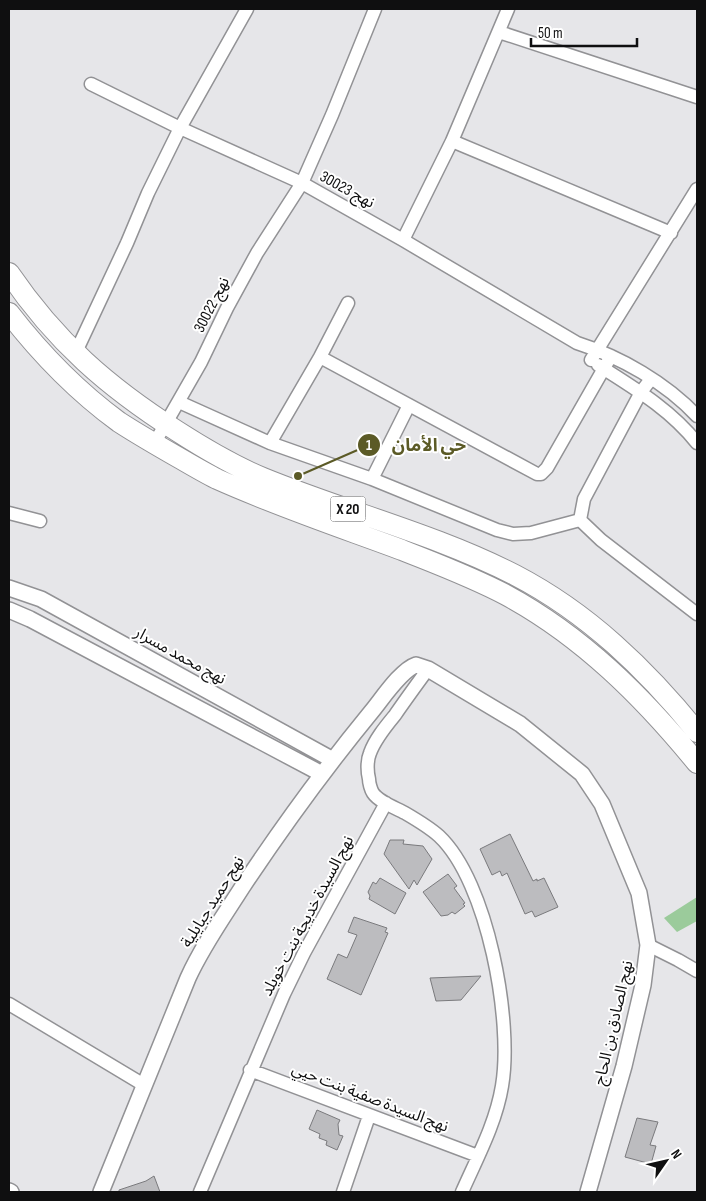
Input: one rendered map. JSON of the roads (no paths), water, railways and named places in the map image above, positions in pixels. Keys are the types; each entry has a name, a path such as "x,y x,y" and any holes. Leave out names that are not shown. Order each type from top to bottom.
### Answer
{"highway":[{"name":"X 20","path":"9,273 43,320 75,354 114,387 167,424 222,459 263,478 472,554 518,576 566,606 612,641 656,682 697,732"},
{"name":"X 20","path":"9,313 36,346 80,389 119,421 154,444 215,478 465,575 508,596 556,625 598,658 645,703 697,763"}],"street":[{"path":"75,354 180,128 247,9"},
{"name":"نهج 30022","path":"154,444 179,402 257,253 302,183 375,9"},
{"path":"403,240 452,141 508,9"},
{"path":"499,32 697,97"},
{"name":"نهج 30023","path":"91,84 180,128 302,183 403,240 577,343 594,355 604,368 662,407 682,425 697,443"},
{"path":"452,141 671,233"},
{"path":"594,355 697,189"},
{"path":"270,443 320,357 348,304"},
{"name":"نهج 30023","path":"594,355 611,356 670,391 696,411"},
{"path":"320,357 409,406 541,474 611,356"},
{"path":"580,520 584,499 641,392 650,379"},
{"path":"179,402 270,443 372,479 497,530 514,534 547,530 580,520"},
{"path":"372,479 409,406"},
{"path":"682,425 696,411"},
{"path":"9,513 40,521"},
{"path":"580,520 601,540 697,614"},
{"name":"نهج محمد مسرار","path":"9,588 41,599 333,760"},
{"path":"9,610 30,619 322,774"},
{"name":"نهج حميد جبايلية","path":"101,1192 188,978 202,950 263,856 322,774 382,698 414,665"},
{"name":"نهج الصادق بن الحاج","path":"414,665 428,669 520,724 582,774 602,804 624,853 638,893 648,945 643,985 624,1066 588,1192"},
{"path":"428,669 382,732 370,753 368,778 373,793 386,803 430,828 449,846 469,879 482,913 491,947 504,1029 502,1086 496,1111 462,1192"},
{"name":"نهج السيدة خديجة بنت خويلد","path":"200,1192 250,1070 304,953 386,803"},
{"path":"648,945 697,971"},
{"path":"9,1004 144,1085"},
{"name":"نهج السيدة صفية بنت حيي","path":"250,1070 478,1156"},
{"path":"343,1192 369,1116"}],"place":[{"name":"حي الأمان","path":"298,476"}]}
